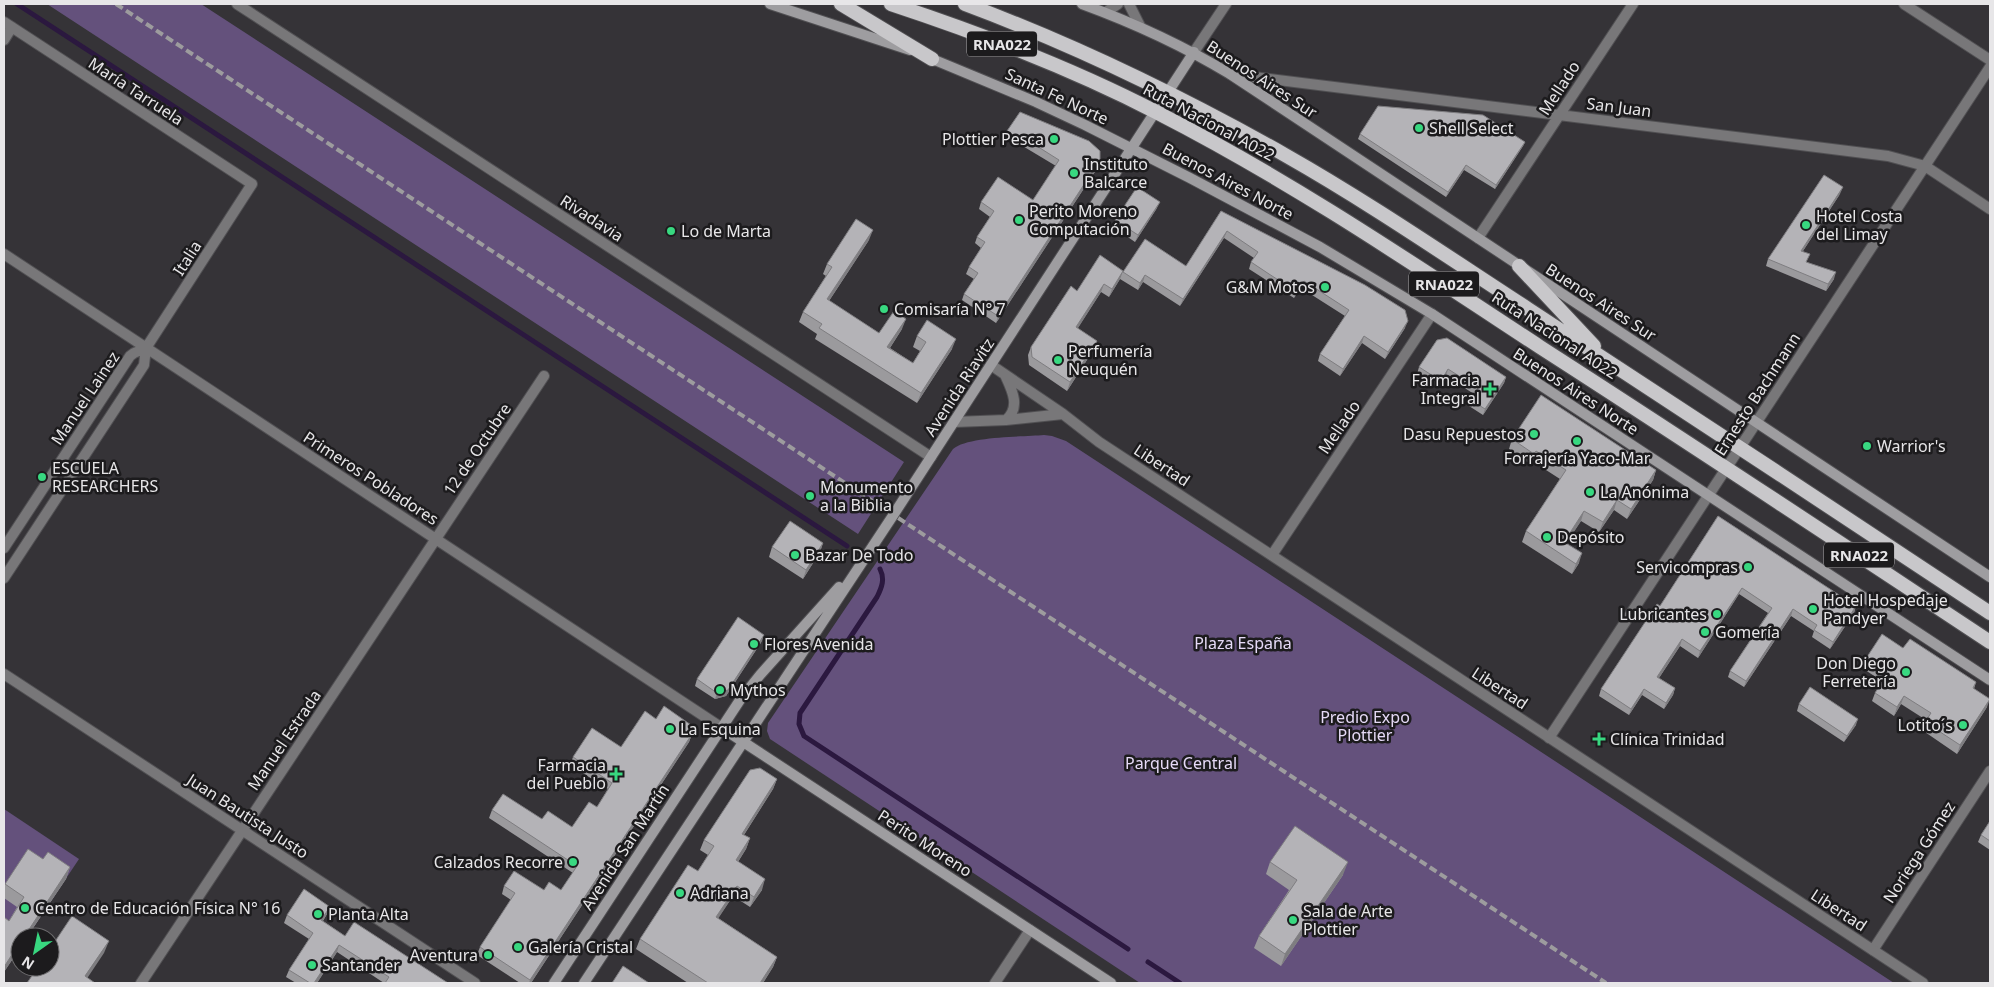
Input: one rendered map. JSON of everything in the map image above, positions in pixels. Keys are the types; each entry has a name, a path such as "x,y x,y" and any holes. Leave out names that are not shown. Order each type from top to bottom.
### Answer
{"highway":[{"path":"841,4 932,59"},
{"name":"Ruta Nacional A022","path":"891,4 954,25 1008,46 1110,90 1156,112 1261,169 1334,213 1727,468 1990,642"},
{"name":"Ruta Nacional A022","path":"965,4 1083,52 1168,93 1318,174 1610,362 1990,613"},
{"path":"1520,266 1610,362"}],"main road":[{"name":"Santa Fe Norte","path":"770,4 864,34 932,59 1036,102 1132,148"},
{"name":"Buenos Aires Sur","path":"1082,4 1140,26 1194,52 1230,74 1990,577"},
{"name":"Avenida Riavitz","path":"743,741 954,422 1194,52"},
{"name":"Buenos Aires Norte","path":"1132,148 1320,247 1432,314 1990,680"},
{"name":"Avenida Riavitz","path":"722,728 760,675 863,560"},
{"name":"Perito Moreno","path":"722,728 1111,983"},
{"name":"Avenida San Martín","path":"554,983 722,728"},
{"path":"584,983 743,741"}],"street":[{"name":"Rivadavia","path":"237,4 931,457"},
{"path":"1106,12 1118,4"},
{"path":"1129,4 1140,26"},
{"name":"Avenida Riavitz","path":"1194,52 1226,4"},
{"name":"Mellado","path":"1478,238 1633,4"},
{"path":"1904,4 1990,60"},
{"path":"4,40 8,25"},
{"name":"María Tarruela","path":"8,25 252,184"},
{"name":"Ernesto Bachmann","path":"1549,738 1990,67"},
{"name":"San Juan","path":"1230,74 1888,156 1925,166 1990,209"},
{"name":"Italia","path":"146,348 252,184"},
{"name":"Primeros Pobladores","path":"4,254 722,728"},
{"name":"Mellado","path":"1272,556 1432,314"},
{"name":"Manuel Lainez","path":"4,548 130,356 146,348"},
{"name":"Manuel Lainez","path":"4,578 144,365 146,348"},
{"name":"Libertad","path":"991,365 1063,414 1099,442 1923,983"},
{"path":"1004,374 1015,401 1012,412 1006,420"},
{"name":"12 de Octubre","path":"436,539 544,376"},
{"path":"954,422 1006,420 1063,414"},
{"name":"Manuel Estrada","path":"141,983 436,539"},
{"name":"Juan Bautista Justo","path":"4,674 475,983"},
{"name":"Noriega Gómez","path":"1873,950 1990,771"},
{"path":"995,983 1030,930"}],"green space":[{"path":"47,4 201,4 904,462 858,534"},
{"name":"Parque Central","path":"1044,435 1066,441 1894,983 1140,983 770,739 767,731 768,723 953,449 960,445 983,439"},
{"name":"Centro de Educación Física N° 16","path":"4,809 79,859 34,927 10,927 10,959 4,972"}],"building":[{"path":"1378,106 1483,115 1525,142 1496,185 1466,165 1448,192 1360,134"},
{"path":"1020,112 1089,141 1100,151 1100,160 998,316 964,294 978,273 969,267 985,242 977,237 994,211 981,202 998,177 1033,200 1059,160 1024,138 1022,141 1007,131"},
{"name":"Hotel Costa del Limay","path":"1824,175 1843,187 1801,251 1810,254 1806,262 1836,272 1828,284 1768,259"},
{"path":"1137,187 1160,202 1138,235 1115,220"},
{"path":"1221,211 1365,285 1405,310 1408,321 1388,352 1364,336 1343,369 1320,354 1349,310 1304,281 1297,292 1269,274 1251,262 1258,252 1227,231 1183,299 1145,275 1140,283 1123,272 1145,239 1186,266"},
{"path":"856,219 873,230 827,299 879,333 894,311 906,319 887,347 913,363 926,342 917,336 927,320 956,339 921,393 819,328 822,324 803,312 832,267 827,264"},
{"path":"1100,255 1123,271 1112,289 1104,284 1076,327 1097,341 1070,382 1032,357 1031,347 1071,286 1077,291"},
{"path":"1447,338 1506,377 1485,409 1471,400 1478,388 1448,369 1441,381 1419,367 1437,340"},
{"path":"1541,395 1656,470 1631,509 1617,500 1603,522 1584,511 1564,542 1582,553 1576,564 1526,531 1566,470 1536,451 1534,454 1512,439"},
{"path":"1718,516 1856,606 1833,642 1814,630 1817,625 1793,609 1746,681 1730,671 1772,608 1742,588 1700,651 1682,639 1657,677 1675,688 1666,703 1644,689 1631,709 1601,689 1657,604 1660,606"},
{"name":"Bazar De Todo","path":"790,521 823,543 806,570 772,547"},
{"path":"738,617 764,635 728,690 717,693 697,679"},
{"path":"1882,634 1903,648 1910,639 1976,682 1973,688 1990,699 1960,745 1925,722 1931,713 1904,696 1897,707 1875,693 1887,674 1865,660"},
{"path":"1810,687 1858,719 1847,736 1799,704"},
{"path":"664,706 691,725 692,734 530,980 480,947 515,893 504,886 514,871 544,890 549,882 561,890 577,866 492,810 503,794 542,819 548,811 572,827 589,802 597,807 612,783 573,757 592,728 621,747 645,711 656,719"},
{"path":"760,768 777,779 742,834 750,838 736,860 765,879 754,897 737,886 716,917 777,957 760,983 708,983 640,939 688,865 698,871 714,846 704,840 750,770"},
{"path":"1990,821 1990,841 1981,835"},
{"name":"Sala de Arte Plottier","path":"1295,826 1348,862 1285,954 1259,936 1297,880 1270,862"},
{"path":"28,849 43,859 48,852 70,867 31,927 10,927 10,958 4,967 4,917 9,921 24,897 5,884"},
{"path":"304,889 330,907 321,920 345,936 354,922 448,983 385,983 389,977 339,945 314,983 310,983 289,970 313,933 287,915"},
{"path":"72,916 109,941 85,976 95,983 27,983 31,977 60,977 60,934"},
{"path":"623,966 649,983 612,983"}],"waterway":[{"path":"17,4 847,546"},
{"path":"880,569 882,583 877,597 800,713 799,724 804,736 1128,949"},
{"path":"1148,962 1180,983"}],"railway":[{"path":"116,4 1606,983"}],"place":[{"name":"Shell Select","path":"1419,128"},
{"name":"Plottier Pesca","path":"1054,139"},
{"name":"Instituto Balcarce","path":"1074,173"},
{"name":"Perito Moreno Computación","path":"1019,220"},
{"name":"Hotel Costa del Limay","path":"1806,225"},
{"name":"Lo de Marta","path":"671,231"},
{"name":"G&M Motos","path":"1325,287"},
{"name":"Comisaría N° 7","path":"884,309"},
{"name":"Perfumería Neuquén","path":"1058,360"},
{"name":"Farmacia Integral","path":"1490,389"},
{"name":"Dasu Repuestos","path":"1534,434"},
{"name":"Forrajería Yaco-Mar","path":"1577,441"},
{"name":"Warrior's","path":"1867,446"},
{"name":"ESCUELA RESEARCHERS","path":"42,477"},
{"name":"La Anónima","path":"1590,492"},
{"name":"Monumento a la Biblia","path":"810,496"},
{"name":"Depósito","path":"1547,537"},
{"name":"Bazar De Todo","path":"795,555"},
{"name":"Servicompras","path":"1748,567"},
{"name":"Hotel Hospedaje Pandyer","path":"1813,609"},
{"name":"Lubricantes","path":"1717,614"},
{"name":"Gomería","path":"1705,632"},
{"name":"Flores Avenida","path":"754,644"},
{"name":"Don Diego Ferretería","path":"1906,672"},
{"name":"Mythos","path":"720,690"},
{"name":"Lotito´s","path":"1963,725"},
{"name":"La Esquina","path":"670,729"},
{"name":"Clínica Trinidad","path":"1599,739"},
{"name":"Farmacia del Pueblo","path":"616,774"},
{"name":"Calzados Recorre","path":"573,862"},
{"name":"Adriana","path":"680,893"},
{"name":"Centro de Educación Física N° 16","path":"25,908"},
{"name":"Planta Alta","path":"318,914"},
{"name":"Sala de Arte Plottier","path":"1293,920"},
{"name":"Galería Cristal","path":"518,947"},
{"name":"Aventura","path":"488,955"},
{"name":"Santander","path":"312,965"}],"park label":[{"name":"Plaza España","path":"1243,643"},
{"name":"Predio Expo Plottier","path":"1365,726"}]}
